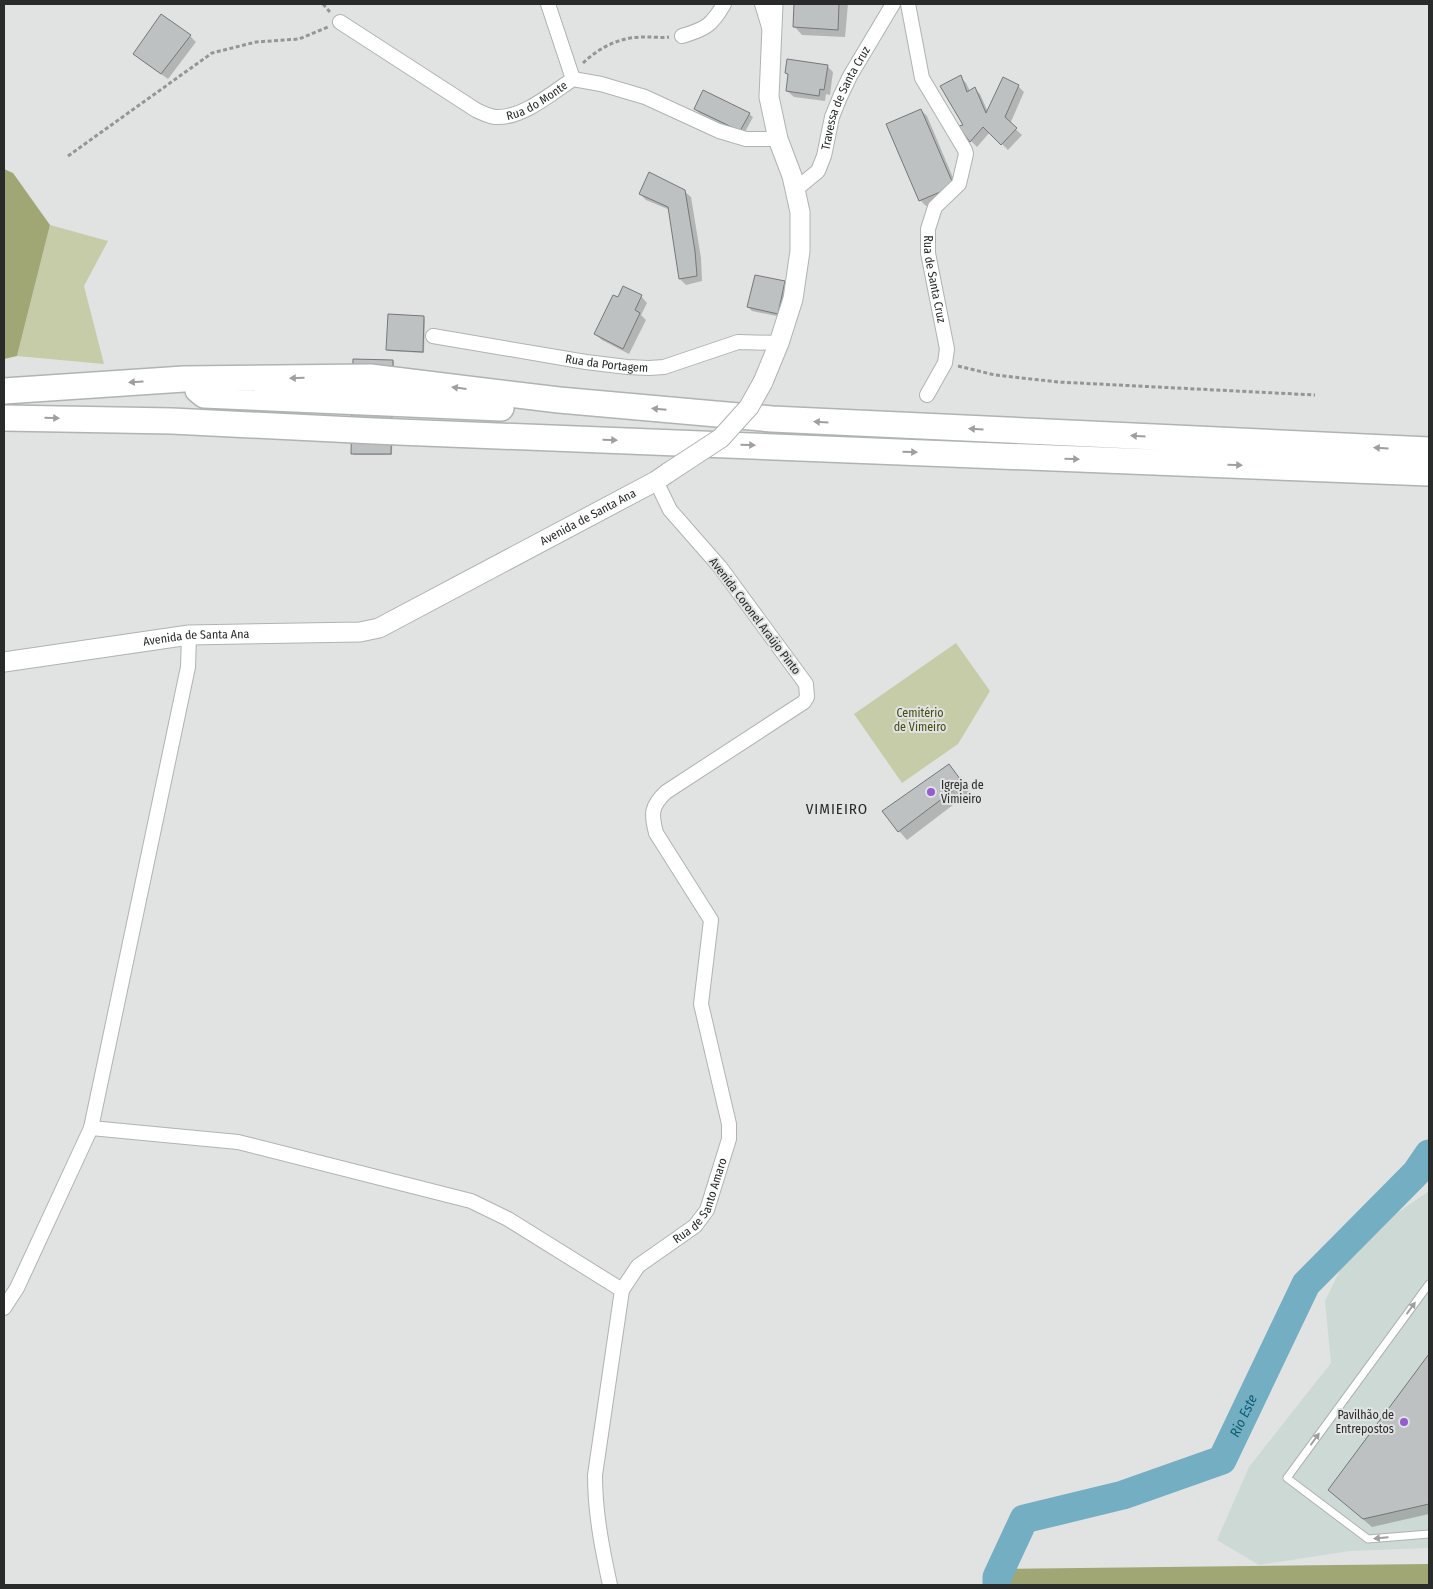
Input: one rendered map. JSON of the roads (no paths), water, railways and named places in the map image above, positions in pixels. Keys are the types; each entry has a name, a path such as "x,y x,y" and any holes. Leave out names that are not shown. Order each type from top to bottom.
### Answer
{"highway":[{"path":"4,391 184,379 370,377 560,400 772,419 1429,450"},
{"path":"4,418 172,421 1429,473"}],"street":[{"path":"548,4 572,76"},
{"path":"682,36 704,29 714,21 724,4"},
{"path":"762,4 772,38"},
{"name":"Avenida de Santa Ana","path":"4,662 189,635 360,632 379,628 662,477 721,438 749,407 763,382 779,343 793,299 800,251 800,212 792,176 778,139 769,97 773,4"},
{"name":"Travessa de Santa Cruz","path":"795,190 818,171 824,156 832,117 840,97 850,76 893,4"},
{"name":"Rua de Santa Cruz","path":"908,4 922,78 966,150 965,163 959,184 935,207 928,229 928,253 947,348 945,363 927,395"},
{"name":"Rua do Monte","path":"340,22 476,110 496,117 521,112 572,76 644,97 719,131 746,139 778,139"},
{"name":"Rua da Portagem","path":"433,336 586,362 642,368 664,367 738,342 779,343"},
{"name":"Avenida Coronel Araújo Pinto","path":"654,808 658,799 666,792 804,702 807,691 806,684 720,567 670,510 662,477"},
{"path":"4,1308 17,1288 91,1128 188,667 189,635"},
{"name":"Rua de Santo Amaro","path":"610,1585 599,1538 595,1504 595,1475 622,1290 638,1266 695,1226 707,1210 729,1139 729,1124 701,1004 711,920 656,833 653,820 654,808"},
{"path":"91,1128 238,1142 471,1201 508,1219 622,1290"}],"lane":[{"path":"1429,1284 1287,1478 1368,1539 1429,1534"}],"waterway":[{"name":"Rio Este","path":"997,1585 997,1577 1024,1519 1123,1495 1222,1460 1306,1284 1416,1173 1429,1154"}],"place":[{"name":"Igreja de Vimieiro","path":"931,792"},
{"name":"Pavilhão de Entrepostos","path":"1404,1422"}],"district":[{"name":"VIMIEIRO","path":"837,809"}],"park label":[{"name":"Cemitério de Vimeiro","path":"920,720"}]}
